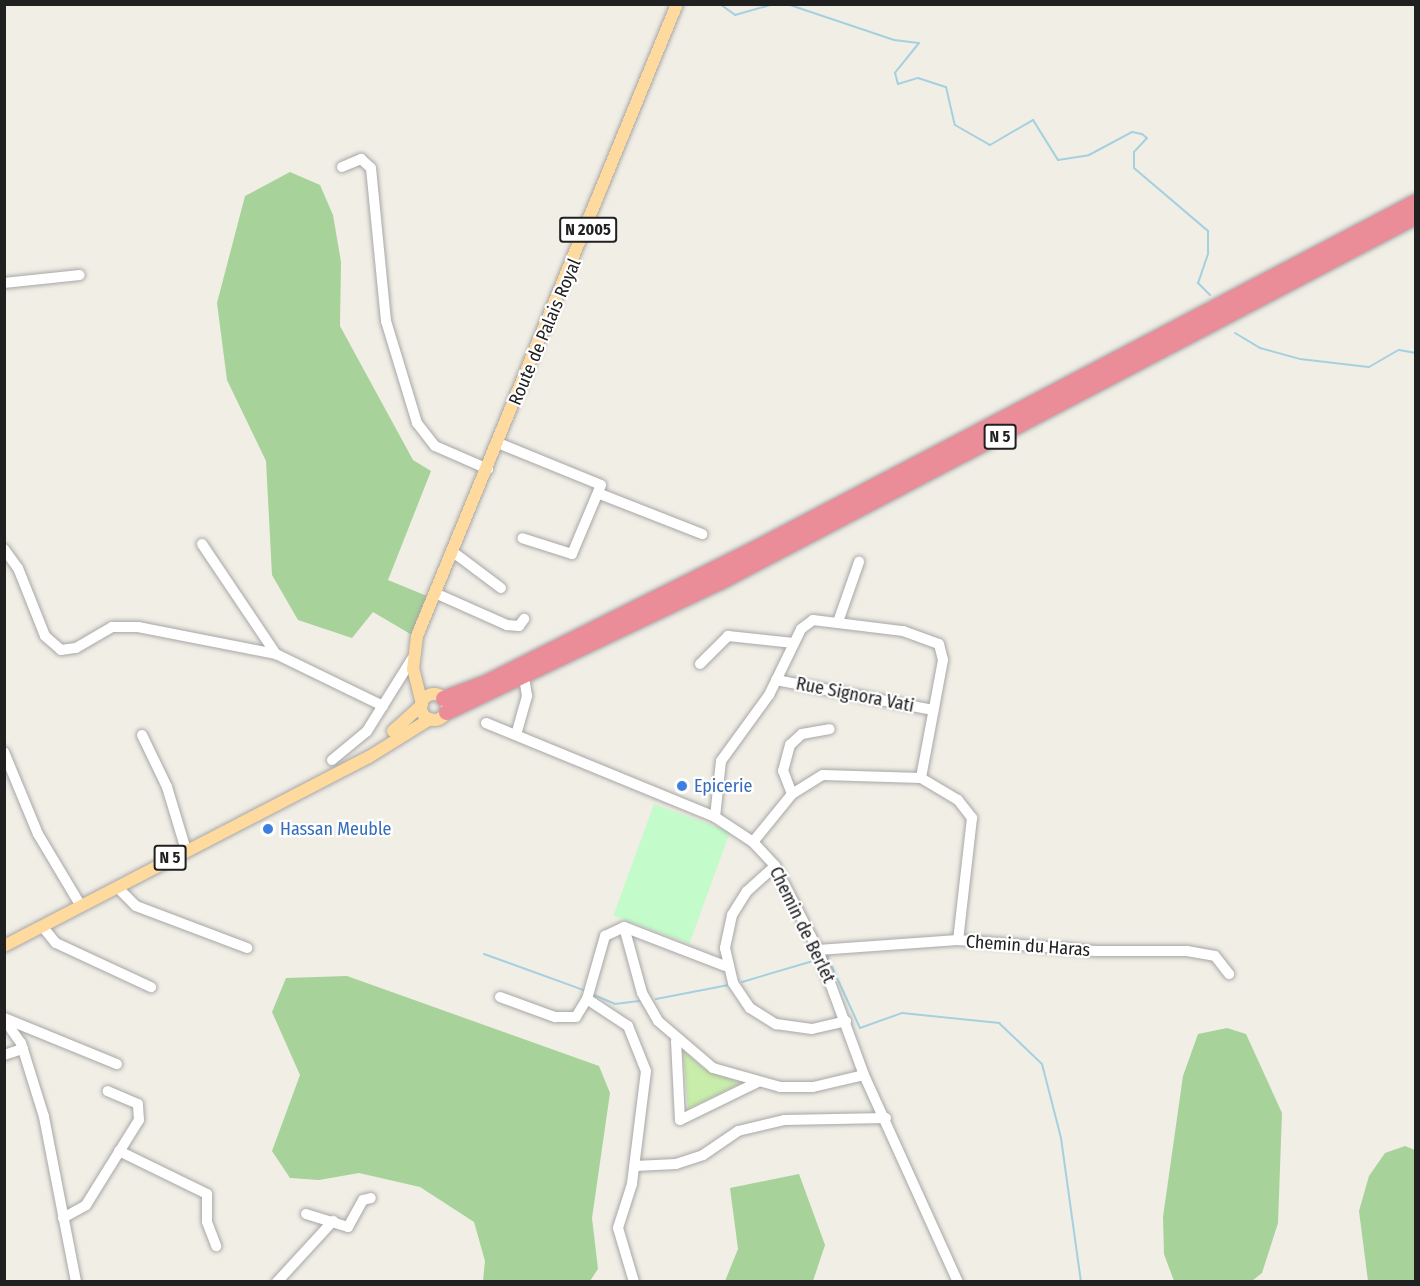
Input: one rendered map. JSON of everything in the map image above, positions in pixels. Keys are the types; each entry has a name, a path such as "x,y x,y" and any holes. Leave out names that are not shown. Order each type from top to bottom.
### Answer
{"highway":[{"name":"N 5","path":"441,701 489,680 855,497 1416,201"},
{"name":"N 5","path":"441,701 524,678 861,509 1416,216"},
{"path":"489,680 516,673 524,678"}],"main road":[{"name":"Route de Palais Royal","path":"412,659 435,593 488,469 677,4"},
{"path":"412,659 441,701"},
{"path":"412,659 422,705 430,719"},
{"name":"N 5","path":"337,773 422,705 441,701"},
{"name":"N 5","path":"4,946 337,773 430,719 441,701"}],"street":[{"path":"342,167 361,159 371,168 386,321 417,423 435,446 488,469"},
{"path":"4,283 80,275"},
{"path":"498,443 702,534"},
{"path":"522,537 573,555 601,489"},
{"path":"202,544 276,654"},
{"path":"4,549 18,568 45,636 61,650 76,648 112,627 138,627 276,654 383,706"},
{"path":"453,552 501,588"},
{"path":"838,622 859,562"},
{"path":"435,593 507,625 519,626 524,619"},
{"path":"715,818 721,761 776,680 794,643 813,620 838,622 934,640 943,660 921,778"},
{"path":"700,664 728,636 794,643"},
{"path":"332,760 367,731 412,659"},
{"path":"516,735 527,696 524,678"},
{"name":"Rue Signora Vati","path":"776,680 933,710"},
{"name":"Chemin de Berlet","path":"486,723 715,818 755,845 775,866 818,950 864,1075 886,1118 958,1281"},
{"path":"792,794 783,771 790,745 802,734 830,729"},
{"path":"141,735 167,787 186,850"},
{"path":"4,752 38,834 81,906"},
{"path":"762,877 755,845 792,794 823,775 921,778 957,800 972,818 958,940"},
{"path":"775,866 762,877 732,915 725,966 740,998 764,1018 812,1029 846,1021"},
{"path":"117,887 136,906 247,948"},
{"path":"42,926 56,943 151,987"},
{"path":"500,998 566,1018 576,1017 588,999 605,936 624,927 725,966"},
{"path":"624,927 642,993 676,1041 713,1068 756,1083 813,1087 864,1075"},
{"name":"Chemin du Haras","path":"818,950 958,940 1096,951 1187,951 1215,956 1229,974"},
{"path":"588,999 628,1026 644,1062 646,1085 635,1166 618,1228 634,1281"},
{"path":"4,1018 23,1049 58,1170 63,1218 76,1281"},
{"path":"4,1018 117,1064"},
{"path":"676,1041 680,1120 756,1083"},
{"path":"4,1055 23,1049"},
{"path":"63,1218 86,1205 139,1120 140,1108 108,1091"},
{"path":"635,1166 676,1164 703,1155 738,1131 784,1120 886,1118"},
{"path":"119,1151 207,1194 207,1222 216,1246"},
{"path":"306,1214 350,1226 363,1200 371,1198"},
{"path":"277,1281 333,1221"}],"green space":[{"path":"290,172 320,185 333,215 341,262 340,326 413,460 431,471 388,580 427,596 412,635 373,612 352,638 298,620 272,575 266,461 227,380 217,303 245,196"},
{"path":"654,804 730,832 689,944 613,916"},
{"path":"347,976 599,1066 610,1093 592,1218 598,1269 590,1281 483,1281 485,1261 474,1222 420,1187 359,1173 319,1180 290,1178 272,1151 300,1075 272,1012 286,978"},
{"path":"1227,1028 1246,1034 1282,1113 1278,1223 1262,1273 1252,1281 1174,1281 1164,1254 1163,1217 1183,1076 1198,1034"},
{"path":"683,1050 703,1068 741,1083 688,1109"},
{"path":"1405,1146 1415,1150 1415,1281 1368,1281 1359,1211 1369,1176 1385,1153"},
{"path":"799,1174 825,1245 813,1281 725,1281 738,1249 730,1188"}],"waterway":[{"path":"720,4 735,15 774,4"},
{"path":"787,4 894,40 919,43 895,73 898,84 918,78 946,87 955,125 990,145 1033,120 1058,160 1089,155 1132,132 1142,134 1147,138 1134,152 1134,168 1208,231 1208,254 1198,283 1210,295"},
{"path":"1235,333 1260,348 1300,359 1369,367 1399,350 1416,353"},
{"path":"484,954 586,991"},
{"path":"827,956 860,1028 902,1013 999,1023 1042,1064 1061,1138 1081,1282"},
{"path":"742,982 813,961"},
{"path":"656,999 729,985"},
{"path":"594,995 615,1004 641,1001"}],"place":[{"name":"Epicerie","path":"682,786"},
{"name":"Hassan Meuble","path":"268,829"}]}
